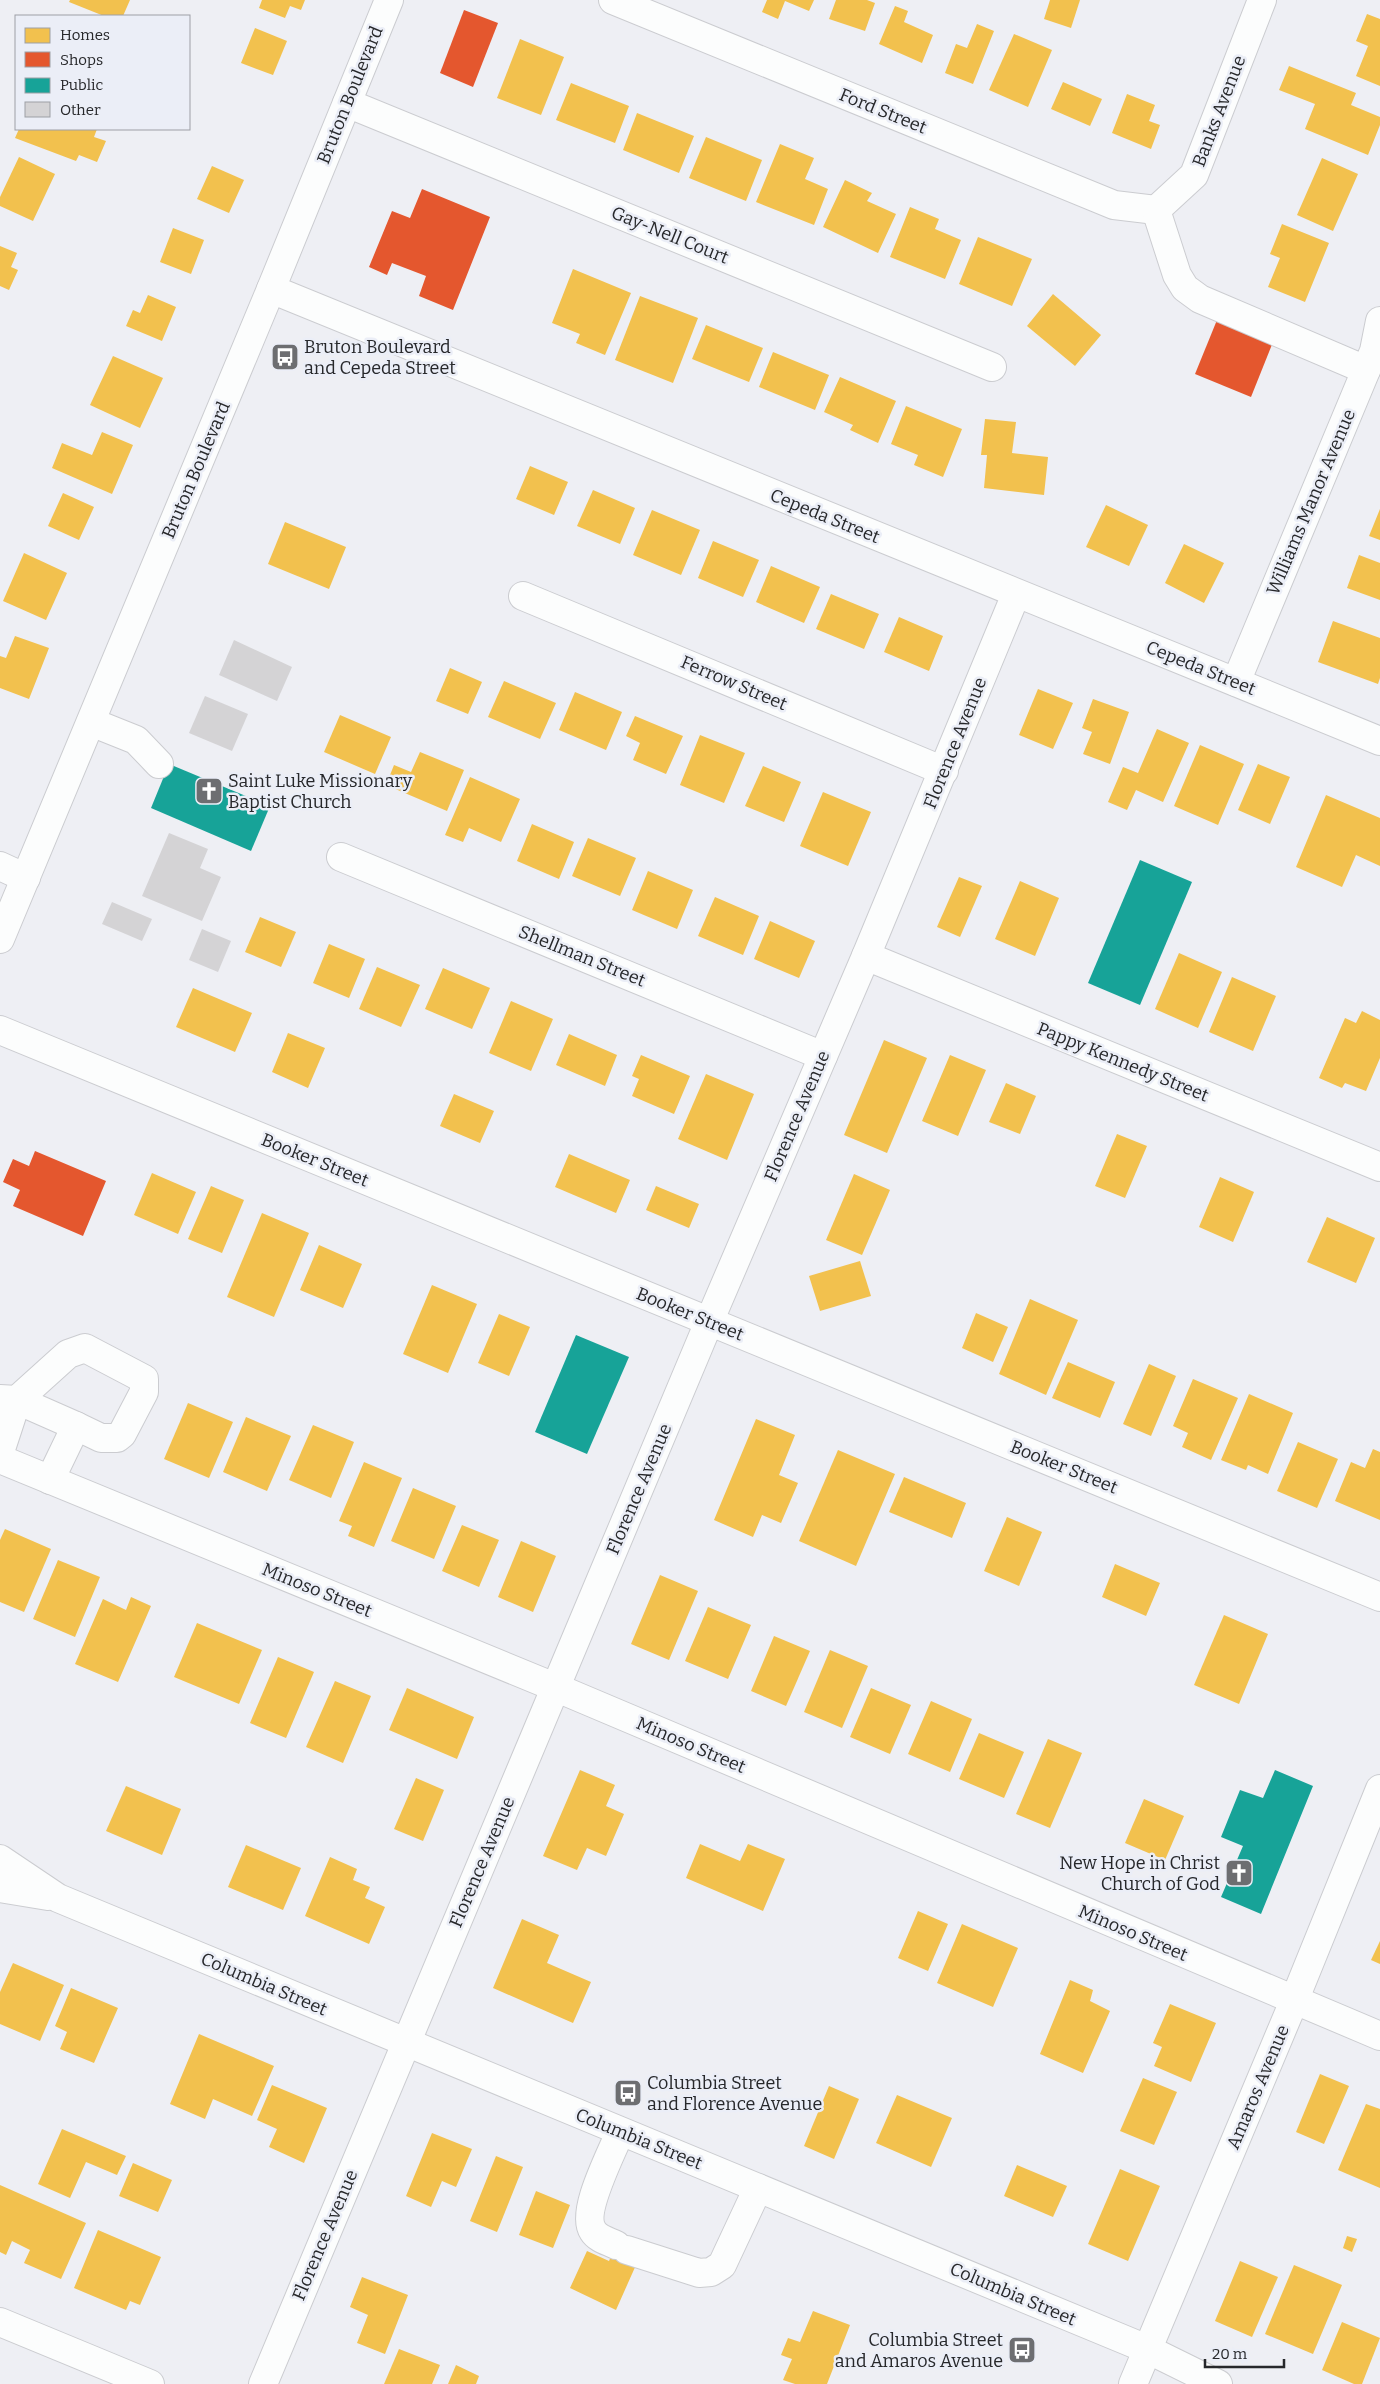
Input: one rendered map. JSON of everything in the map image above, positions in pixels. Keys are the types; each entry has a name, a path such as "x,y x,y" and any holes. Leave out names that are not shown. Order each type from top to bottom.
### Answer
{"street":[{"name":"Bruton Boulevard","path":"0,939 271,289 389,0"},
{"name":"Ford Street","path":"613,0 1114,205 1156,210"},
{"name":"Banks Avenue","path":"1156,210 1194,175 1262,0"},
{"name":"Gay-Nell Court","path":"347,102 992,367"},
{"path":"1156,210 1177,275 1185,288 1200,299 1366,370"},
{"name":"Cepeda Street","path":"271,289 1380,741"},
{"name":"Williams Manor Avenue","path":"1236,682 1374,351 1380,321"},
{"name":"Florence Avenue","path":"263,2384 709,1322 866,956 1016,594"},
{"name":"Ferrow Street","path":"523,596 944,770"},
{"path":"91,722 136,740 159,764"},
{"name":"Shellman Street","path":"341,857 823,1056"},
{"path":"0,866 26,878"},
{"name":"Pappy Kennedy Street","path":"866,956 1380,1167"},
{"name":"Booker Street","path":"0,1030 1380,1596"},
{"path":"0,1452 8,1399 68,1354 85,1348 138,1374 144,1379 144,1392 122,1434 117,1438 101,1438 8,1399"},
{"path":"50,1480 76,1426"},
{"name":"Minoso Street","path":"0,1459 556,1688 1380,2036"},
{"name":"Amaros Avenue","path":"1133,2384 1294,2001 1380,1789"},
{"name":"Columbia Street","path":"0,1859 58,1898 1147,2349 1218,2384"},
{"name":"Columbia Street","path":"0,1888 58,1898"},
{"path":"620,2132 589,2214 592,2230 599,2237 621,2248 699,2273 711,2272 722,2265 758,2188"},
{"path":"0,2322 150,2384"}],"building: Homes":[{"path":"70,0 130,0 123,15 102,15 69,2"},
{"path":"262,0 305,0 301,10 290,6 285,18 259,8"},
{"path":"767,0 814,0 809,11 785,1 778,19 762,12"},
{"path":"836,0 867,0 875,3 865,31 829,19"},
{"path":"1050,0 1080,0 1071,28 1044,19"},
{"path":"895,6 908,11 904,22 933,35 922,63 879,44"},
{"path":"1367,14 1380,19 1380,86 1356,76 1368,46 1356,41"},
{"path":"977,24 994,31 973,84 945,73 956,44 967,48"},
{"path":"255,28 287,41 273,75 241,63"},
{"path":"1014,34 1052,50 1028,107 989,90"},
{"path":"520,39 564,57 541,115 497,98"},
{"path":"1289,66 1356,93 1351,105 1380,117 1380,125 1368,155 1305,129 1315,104 1279,90"},
{"path":"1063,82 1102,99 1090,126 1051,109"},
{"path":"571,83 629,106 615,143 556,120"},
{"path":"1127,94 1155,105 1149,121 1160,125 1151,149 1112,133"},
{"path":"637,113 694,136 679,173 623,150"},
{"path":"19,130 97,130 94,137 106,141 97,162 79,155 76,161 15,138"},
{"path":"706,137 762,160 746,201 689,178"},
{"path":"780,144 814,158 805,179 828,189 814,225 756,202"},
{"path":"19,157 55,174 33,221 0,206 0,197"},
{"path":"1322,158 1358,174 1333,231 1297,215"},
{"path":"212,166 244,180 229,213 197,199"},
{"path":"845,180 872,193 867,201 896,214 878,253 823,227"},
{"path":"910,207 939,219 935,229 961,240 945,279 890,257"},
{"path":"1282,224 1329,243 1305,302 1268,287 1280,258 1270,254"},
{"path":"173,228 204,240 191,274 160,262"},
{"path":"978,237 1032,259 1012,306 959,284"},
{"path":"0,246 17,253 11,267 18,270 9,290 0,286"},
{"path":"573,269 631,293 605,355 576,343 580,334 552,323"},
{"path":"1053,294 1101,335 1075,366 1027,326"},
{"path":"148,295 176,307 162,341 126,326 133,310 140,313"},
{"path":"640,296 698,318 673,383 615,360"},
{"path":"706,325 763,348 749,382 692,359"},
{"path":"773,352 829,375 815,410 759,387"},
{"path":"113,356 163,378 140,428 90,405"},
{"path":"840,377 896,401 878,443 850,430 853,425 824,412"},
{"path":"906,406 962,429 943,477 914,465 918,455 891,444"},
{"path":"985,419 1016,422 1012,453 1048,457 1044,495 984,488 987,455 981,455"},
{"path":"102,432 133,445 112,494 52,468 62,443 92,455"},
{"path":"530,466 568,482 554,515 516,499"},
{"path":"593,490 635,508 620,544 577,526"},
{"path":"63,493 94,507 79,540 48,526"},
{"path":"1106,505 1148,525 1129,566 1086,547"},
{"path":"1380,509 1380,540 1369,536"},
{"path":"652,510 700,530 681,575 633,555"},
{"path":"285,522 346,547 329,589 268,564"},
{"path":"713,541 759,560 743,597 698,578"},
{"path":"1184,544 1224,563 1204,603 1165,583"},
{"path":"24,553 67,573 46,620 3,601"},
{"path":"1359,555 1380,563 1380,600 1347,588"},
{"path":"771,566 820,587 804,623 756,602"},
{"path":"831,594 879,614 864,649 816,629"},
{"path":"899,617 943,636 929,671 884,652"},
{"path":"1333,621 1380,638 1380,678 1378,684 1318,662"},
{"path":"15,636 49,648 29,699 0,688 0,656 6,658"},
{"path":"450,668 482,682 468,714 436,701"},
{"path":"504,681 556,703 540,739 488,717"},
{"path":"1038,689 1073,703 1053,749 1019,735"},
{"path":"575,692 622,712 606,750 559,730"},
{"path":"1093,699 1129,712 1110,764 1083,754 1092,732 1082,728"},
{"path":"340,715 391,737 375,774 324,752"},
{"path":"635,716 683,736 666,774 633,760 640,743 626,736"},
{"path":"1157,729 1189,743 1163,802 1136,790 1127,810 1108,802 1123,767 1138,773"},
{"path":"700,735 745,753 724,803 680,785"},
{"path":"1200,745 1244,764 1218,825 1174,806"},
{"path":"420,752 464,770 447,811 386,785 394,765 411,772"},
{"path":"1258,764 1290,777 1270,824 1238,810"},
{"path":"763,766 801,782 784,822 745,806"},
{"path":"470,777 520,799 501,842 469,828 463,842 445,835"},
{"path":"823,792 871,812 848,866 800,846"},
{"path":"1326,795 1380,818 1380,866 1356,855 1342,887 1296,867"},
{"path":"532,824 574,842 559,879 517,861"},
{"path":"588,838 636,858 620,896 572,876"},
{"path":"648,871 693,890 677,929 632,910"},
{"path":"959,877 982,886 960,937 937,927"},
{"path":"1020,881 1059,898 1035,956 995,939"},
{"path":"715,897 759,916 743,955 698,936"},
{"path":"260,917 296,932 281,967 245,952"},
{"path":"770,921 815,941 799,978 754,959"},
{"path":"329,944 365,959 349,998 313,983"},
{"path":"1179,953 1222,972 1198,1028 1155,1009"},
{"path":"377,967 420,985 401,1027 359,1009"},
{"path":"443,968 490,988 472,1029 425,1009"},
{"path":"1232,977 1276,996 1253,1051 1209,1032"},
{"path":"193,988 252,1013 235,1052 176,1027"},
{"path":"511,1001 553,1019 531,1071 489,1053"},
{"path":"1362,1011 1380,1020 1380,1058 1366,1091 1345,1083 1342,1088 1319,1078 1345,1018 1356,1023"},
{"path":"288,1033 325,1048 308,1088 272,1072"},
{"path":"569,1034 617,1055 605,1086 556,1065"},
{"path":"884,1040 927,1058 887,1153 844,1135"},
{"path":"641,1055 690,1076 674,1114 632,1096 639,1079 632,1076"},
{"path":"950,1055 986,1070 958,1136 922,1121"},
{"path":"706,1074 754,1094 727,1160 678,1139"},
{"path":"1006,1083 1036,1096 1020,1134 989,1122"},
{"path":"454,1094 494,1111 480,1143 440,1126"},
{"path":"1117,1134 1147,1146 1125,1198 1095,1186"},
{"path":"569,1154 630,1180 616,1213 555,1187"},
{"path":"152,1173 196,1192 178,1234 134,1215"},
{"path":"854,1174 890,1190 862,1255 826,1240"},
{"path":"1220,1177 1254,1192 1233,1242 1199,1227"},
{"path":"211,1186 244,1200 222,1253 188,1239"},
{"path":"656,1186 699,1204 689,1228 646,1210"},
{"path":"262,1213 309,1233 274,1317 227,1297"},
{"path":"1327,1217 1375,1238 1356,1283 1307,1262"},
{"path":"319,1245 362,1264 343,1308 300,1290"},
{"path":"860,1261 871,1296 820,1311 809,1276"},
{"path":"432,1285 477,1304 448,1373 403,1354"},
{"path":"1030,1299 1078,1320 1046,1395 999,1374"},
{"path":"976,1313 1008,1327 993,1362 962,1348"},
{"path":"499,1314 530,1327 509,1376 478,1363"},
{"path":"1068,1362 1115,1382 1100,1418 1052,1398"},
{"path":"1149,1364 1176,1376 1151,1436 1123,1424"},
{"path":"1193,1379 1238,1398 1211,1460 1182,1447 1188,1433 1173,1426"},
{"path":"1249,1394 1293,1413 1268,1474 1248,1465 1246,1470 1221,1460"},
{"path":"188,1403 233,1422 209,1478 164,1459"},
{"path":"246,1417 291,1436 267,1491 223,1472"},
{"path":"756,1419 795,1435 779,1475 798,1483 781,1523 762,1515 753,1537 714,1520"},
{"path":"313,1425 354,1442 331,1498 289,1480"},
{"path":"1298,1442 1338,1459 1317,1508 1277,1491"},
{"path":"1373,1449 1380,1452 1380,1520 1335,1501 1351,1462 1365,1468"},
{"path":"838,1450 895,1474 856,1566 799,1541"},
{"path":"364,1462 402,1478 374,1547 348,1536 352,1526 339,1521"},
{"path":"904,1477 966,1503 952,1538 889,1512"},
{"path":"413,1488 456,1506 434,1559 391,1541"},
{"path":"1007,1517 1042,1532 1019,1586 984,1571"},
{"path":"462,1525 499,1540 479,1587 442,1571"},
{"path":"5,1529 51,1549 24,1612 0,1602 0,1540"},
{"path":"521,1541 556,1556 533,1612 498,1597"},
{"path":"58,1560 100,1577 75,1637 33,1619"},
{"path":"1115,1564 1160,1583 1146,1616 1102,1597"},
{"path":"660,1575 698,1591 669,1660 631,1644"},
{"path":"131,1597 151,1606 118,1682 75,1664 103,1599 126,1610"},
{"path":"708,1607 751,1625 728,1679 685,1661"},
{"path":"1224,1615 1268,1634 1239,1704 1194,1685"},
{"path":"197,1623 262,1650 239,1704 174,1677"},
{"path":"774,1636 810,1651 786,1706 751,1691"},
{"path":"830,1650 868,1666 842,1728 804,1712"},
{"path":"278,1657 314,1672 286,1738 250,1723"},
{"path":"335,1681 371,1696 343,1763 306,1747"},
{"path":"407,1688 474,1717 457,1759 389,1730"},
{"path":"871,1688 911,1705 890,1754 850,1737"},
{"path":"931,1701 972,1719 950,1772 908,1754"},
{"path":"979,1733 1024,1752 1004,1798 959,1779"},
{"path":"1048,1739 1082,1753 1050,1828 1016,1814"},
{"path":"580,1770 615,1785 606,1806 624,1814 606,1856 587,1848 577,1870 543,1856"},
{"path":"416,1778 444,1790 423,1841 394,1829"},
{"path":"126,1786 181,1809 162,1855 106,1831"},
{"path":"1144,1799 1184,1816 1165,1860 1125,1843"},
{"path":"700,1844 740,1861 748,1844 785,1859 763,1911 686,1878"},
{"path":"246,1845 301,1868 283,1910 228,1887"},
{"path":"330,1857 357,1869 353,1880 370,1887 365,1898 385,1907 369,1944 305,1916"},
{"path":"918,1911 948,1924 928,1971 898,1958"},
{"path":"522,1919 559,1935 547,1963 591,1982 573,2023 493,1988"},
{"path":"962,1924 1018,1948 993,2007 937,1983"},
{"path":"1380,1941 1380,1964 1371,1960"},
{"path":"13,1963 64,1985 40,2041 0,2024 0,1992"},
{"path":"1070,1980 1093,1990 1090,2001 1110,2011 1083,2073 1040,2054"},
{"path":"71,1988 118,2008 94,2063 60,2049 67,2032 55,2026"},
{"path":"1170,2004 1216,2023 1191,2082 1154,2066 1162,2047 1153,2043"},
{"path":"199,2034 274,2066 252,2116 213,2099 205,2119 170,2104"},
{"path":"1320,2074 1349,2086 1324,2144 1296,2132"},
{"path":"1143,2078 1177,2092 1154,2145 1120,2131"},
{"path":"272,2085 327,2108 304,2163 269,2147 277,2129 257,2120"},
{"path":"829,2086 859,2099 834,2159 804,2146"},
{"path":"897,2095 952,2118 931,2167 876,2143"},
{"path":"1366,2104 1380,2109 1380,2188 1338,2170"},
{"path":"62,2129 126,2156 117,2175 86,2162 70,2198 38,2184"},
{"path":"432,2133 472,2149 456,2187 442,2181 431,2207 406,2196"},
{"path":"496,2156 523,2167 497,2232 470,2221"},
{"path":"133,2163 172,2180 158,2212 119,2196"},
{"path":"1017,2165 1067,2186 1053,2217 1004,2196"},
{"path":"1120,2169 1160,2186 1128,2261 1088,2244"},
{"path":"0,2185 86,2223 61,2279 24,2263 30,2250 12,2241 6,2255 0,2252"},
{"path":"536,2191 570,2205 553,2248 519,2235"},
{"path":"98,2230 161,2257 140,2305 130,2301 126,2310 74,2288"},
{"path":"1347,2236 1357,2239 1352,2252 1343,2248"},
{"path":"618,2240 636,2265 616,2310 570,2288 587,2251 609,2261"},
{"path":"1240,2261 1278,2277 1252,2337 1215,2321"},
{"path":"1294,2265 1342,2285 1313,2354 1265,2334"},
{"path":"362,2277 408,2295 385,2354 357,2343 368,2315 350,2307"},
{"path":"813,2311 850,2325 827,2384 795,2384 783,2380 792,2359 781,2355 788,2338 800,2342"},
{"path":"1342,2322 1380,2338 1362,2384 1354,2384 1322,2370"},
{"path":"399,2349 440,2365 432,2384 384,2384"},
{"path":"456,2365 479,2376 476,2384 448,2384"}],"building: Shops":[{"path":"464,10 498,23 473,87 440,73"},
{"path":"422,189 490,217 453,310 419,296 426,276 392,263 387,275 369,267 392,211 410,218"},
{"path":"1217,320 1273,342 1251,397 1195,374"},
{"path":"35,1151 106,1181 83,1236 13,1206 20,1190 3,1182 13,1159 29,1166"}],"building: Public":[{"path":"169,764 270,806 251,851 151,808"},
{"path":"1140,860 1192,882 1140,1005 1088,983"},
{"path":"576,1335 629,1357 587,1454 535,1432"},
{"path":"1275,1770 1313,1786 1261,1914 1221,1897 1243,1846 1221,1837 1240,1790 1263,1798"}],"building: Other":[{"path":"234,640 292,667 277,701 219,675"},
{"path":"205,696 248,714 232,751 189,733"},
{"path":"169,833 208,849 200,868 221,877 202,921 142,896"},
{"path":"112,902 152,919 142,941 102,924"},
{"path":"202,929 231,941 218,972 189,960"}],"place":[{"name":"Bruton Boulevard and Cepeda Street","path":"285,357"},
{"name":"Saint Luke Missionary Baptist Church","path":"209,791"},
{"name":"New Hope in Christ Church of God","path":"1239,1873"},
{"name":"Columbia Street and Florence Avenue","path":"628,2093"},
{"name":"Columbia Street and Amaros Avenue","path":"1022,2350"}]}
